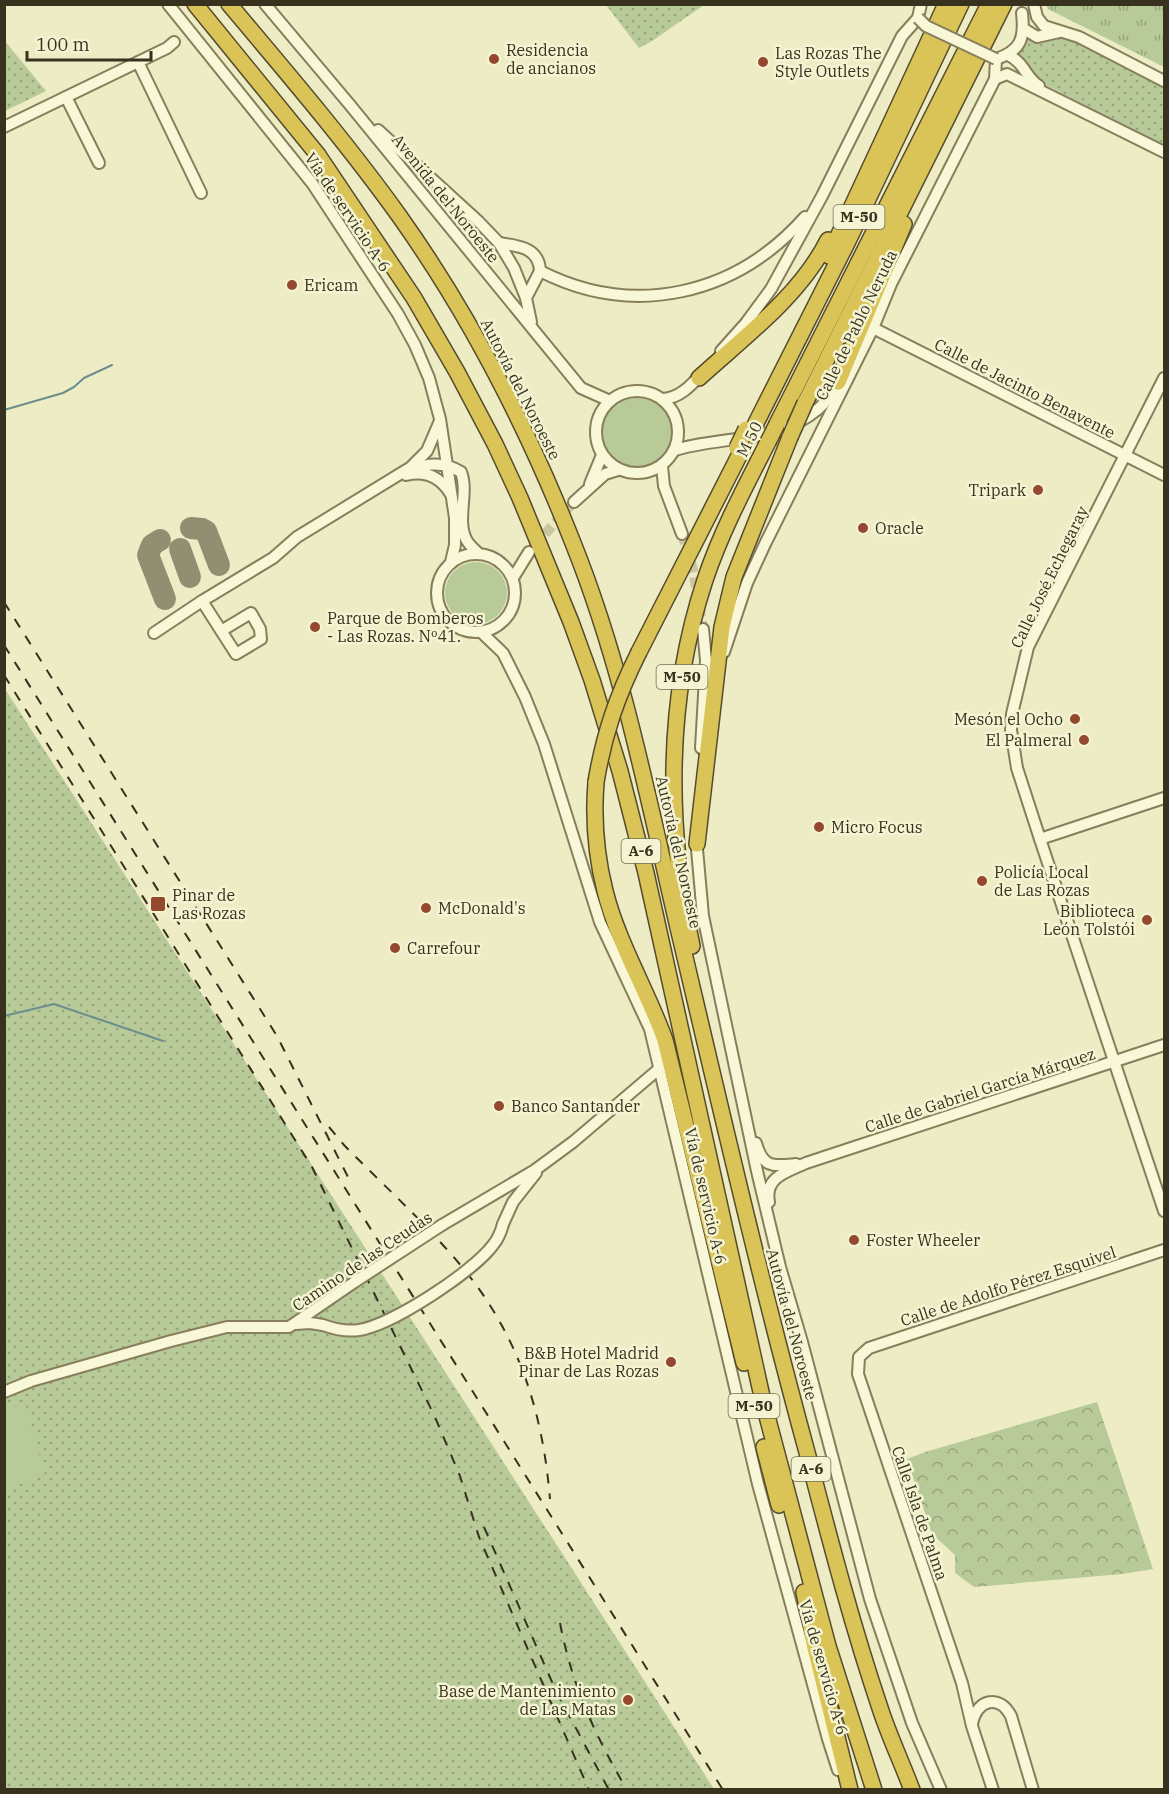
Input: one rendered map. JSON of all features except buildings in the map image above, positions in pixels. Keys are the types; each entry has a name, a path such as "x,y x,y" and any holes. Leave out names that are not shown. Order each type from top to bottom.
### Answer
{"highway":[{"name":"A-6","path":"195,4 318,155 414,298 495,444 525,508 571,622 606,725 640,850 763,1401 825,1634 873,1790"},
{"name":"Autovía del Noroeste","path":"229,4 333,129 402,219 475,336 549,483 574,546 613,657 766,1301 850,1614 881,1712 912,1790"},
{"path":"750,429 946,4"},
{"name":"M-50","path":"873,1790 853,1750 804,1592 773,1481 665,1040 654,1009 617,927 605,892 597,852 594,820 596,782 608,722 619,692 740,447 848,241 961,4"},
{"name":"M 50","path":"728,1143 730,1121 688,927 679,868 674,794 675,735 684,662 693,620 706,578 728,524 989,4"},
{"path":"697,844 722,627 734,577 805,403 1005,4"},
{"path":"699,378 773,311 807,273 826,244 893,105 931,36"},
{"path":"838,382 958,96"},
{"path":"804,1592 813,1639 850,1790"}],"street":[{"name":"Vía de servicio A-6","path":"168,4 312,183 392,304 415,345 429,378 440,419 448,465 455,518 451,562"},
{"name":"Avenida del Noroeste","path":"265,4 581,388 610,401"},
{"path":"663,399 673,411 678,427 678,442 675,450 662,466 641,474 618,470 602,455 597,444 595,433 602,410 610,401 623,393 636,391 671,399 682,393 699,378 746,323 771,289 819,201 902,36 918,18 921,4"},
{"path":"1005,4 1022,13"},
{"path":"1022,13 1033,4 1037,17 1044,26 1079,37 1164,81"},
{"path":"918,18 926,26 996,59 1008,55 1020,44 1024,29 1022,13"},
{"path":"1024,29 1037,37 1062,32"},
{"path":"4,127 174,42"},
{"path":"1008,55 1019,60 1033,82 1052,95"},
{"name":"Calle de Pablo Neruda","path":"716,675 747,583 873,328 891,284 995,79 996,59"},
{"path":"138,62 201,193"},
{"path":"995,79 1007,74 1164,152"},
{"path":"66,97 99,163"},
{"path":"350,105 479,222 499,243 514,268 526,298 532,326"},
{"path":"540,271 560,281 614,295 670,294 720,281 767,253 786,238 819,201"},
{"path":"499,243 528,248 536,256 540,271 526,298"},
{"path":"675,450 776,430 794,424 818,410 838,382 891,284"},
{"name":"Calle de Jacinto Benavente","path":"873,328 1164,475"},
{"name":"Calle José Echegaray","path":"1164,378 1028,647 1012,714 1011,730 1017,768 1164,1210"},
{"path":"154,633 273,558 297,537 408,469 427,451 440,419"},
{"path":"589,487 602,455"},
{"path":"408,469 427,464 448,465"},
{"name":"Vía de servicio A-6","path":"448,465 460,472 463,478 463,528 465,538 478,553"},
{"path":"662,466 664,486 682,534"},
{"path":"574,502 605,474 618,470"},
{"path":"394,479 412,474 431,475 443,483 452,496"},
{"path":"501,562 513,560 529,552 513,578"},
{"path":"478,553 501,562 513,578 515,588 513,608 500,624 481,632 471,632 456,627 446,619 436,596 438,583 451,562 464,555 478,553"},
{"path":"202,601 220,631"},
{"path":"702,629 706,660 703,729 695,812 702,916 780,1267 870,1599 912,1723 941,1790"},
{"name":"Vía de servicio A-6","path":"481,632 503,654 516,676 534,718 600,922 650,1029 758,1484 828,1739 845,1790"},
{"path":"1040,839 1164,798"},
{"name":"Calle de Gabriel García Márquez","path":"727,1032 758,1152 764,1161 772,1166 806,1163"},
{"name":"Calle de Gabriel García Márquez","path":"780,1267 767,1194 769,1185 775,1178 806,1163 1164,1045"},
{"name":"Camino de las Ceudas","path":"4,1392 40,1378 227,1327 284,1328 296,1324 356,1281 442,1225 542,1166 660,1068"},
{"path":"296,1324 310,1323 349,1331 381,1324 459,1276 494,1245 513,1202 542,1166"},
{"name":"Calle de Adolfo Pérez Esquivel","path":"862,1352 879,1344 1164,1247"},
{"name":"Calle Isla de Palma","path":"862,1352 857,1363 858,1374 962,1683 972,1724 993,1790"},
{"name":"Calle Isla de Palma","path":"962,1683 975,1700 983,1703 996,1702 1005,1706 1009,1712 1033,1790"},
{"path":"972,1724 976,1710 983,1703"}],"green space":[{"path":"606,5 704,5 639,48"},
{"path":"1047,5 1164,5 1164,67 1048,9"},
{"path":"1027,37 1039,41 1062,37 1081,43 1164,87 1164,146 1038,81 1026,61 1018,54"},
{"path":"4,40 46,91 5,111 4,111"},
{"path":"636,396 656,402 666,412 672,432 666,452 656,462 636,468 616,462 606,452 600,432 606,412 616,402"},
{"path":"476,562 488,564 498,571 505,581 507,593 505,605 498,615 488,622 476,624 464,622 454,615 447,605 445,593 447,581 454,571 464,564"},
{"path":"5,689 714,1789 5,1789"},
{"path":"1097,1402 1153,1569 1122,1574 974,1587 955,1573 955,1555 932,1534 907,1459"},
{"path":"25,1403 45,1475 5,1488 5,1410"}],"waterway":[{"path":"4,410 63,393 84,378 112,365"},
{"path":"4,1016 54,1004 163,1041"}],"taxiway":[{"path":"191,528 206,531 219,565"},
{"path":"160,540 152,545 148,555 165,599"},
{"path":"180,549 190,577"}],"tunnel":[{"path":"535,545 574,502"},
{"path":"682,534 693,570 703,629"}],"railway":[{"path":"4,602 277,1036 350,1181"},
{"path":"4,645 723,1790"},
{"path":"4,675 312,1167 435,1417 460,1476 479,1537 589,1790"},
{"path":"329,1127 450,1253 473,1280 492,1308 508,1337 532,1398 546,1464 550,1499"},
{"path":"484,1527 556,1691 609,1790"},
{"path":"560,1623 571,1668 586,1710 627,1790"}],"place":[{"name":"Residencia de ancianos","path":"494,59"},
{"name":"Las Rozas The Style Outlets","path":"763,62"},
{"name":"Ericam","path":"292,285"},
{"name":"Tripark","path":"1038,490"},
{"name":"Oracle","path":"863,528"},
{"name":"Parque de Bomberos - Las Rozas. Nº41.","path":"315,627"},
{"name":"Mesón el Ocho","path":"1075,719"},
{"name":"El Palmeral","path":"1084,740"},
{"name":"Micro Focus","path":"819,827"},
{"name":"Policía Local de Las Rozas","path":"982,881"},
{"name":"Pinar de Las Rozas","path":"158,904"},
{"name":"McDonald's","path":"426,908"},
{"name":"Biblioteca León Tolstói","path":"1147,920"},
{"name":"Carrefour","path":"395,948"},
{"name":"Banco Santander","path":"499,1106"},
{"name":"Foster Wheeler","path":"854,1240"},
{"name":"B&B Hotel Madrid Pinar de Las Rozas","path":"671,1362"},
{"name":"Base de Mantenimiento de Las Matas","path":"628,1700"}]}
